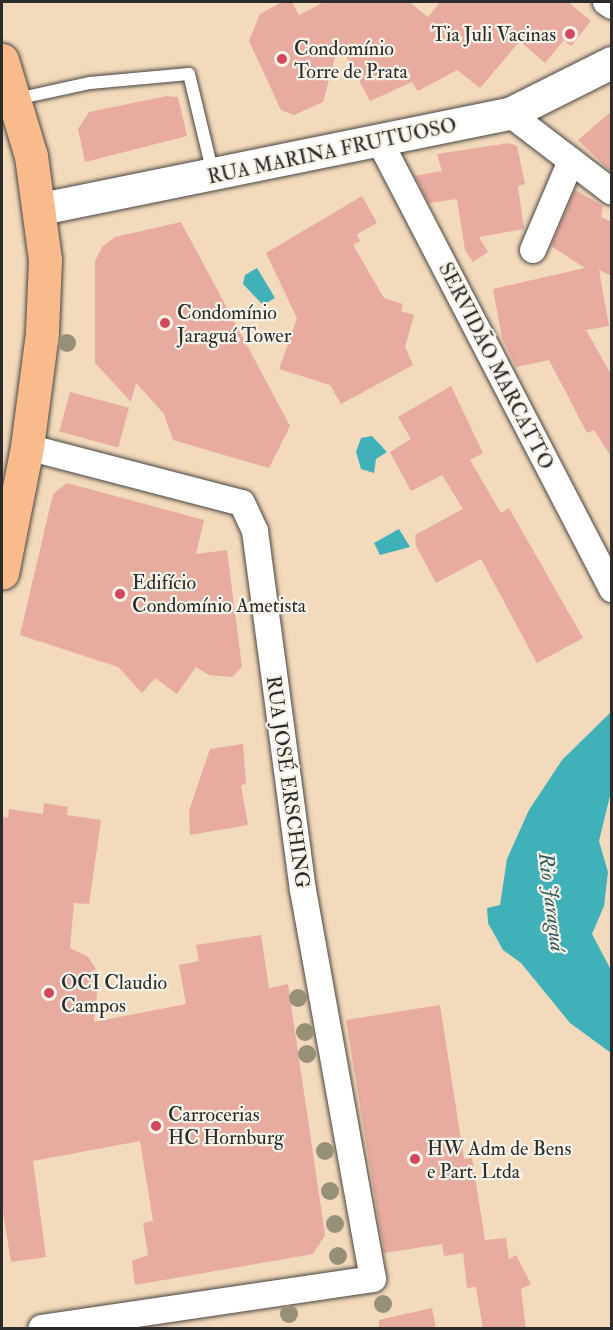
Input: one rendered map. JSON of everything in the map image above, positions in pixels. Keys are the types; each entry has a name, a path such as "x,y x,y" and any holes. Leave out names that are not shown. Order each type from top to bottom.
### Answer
{"main road":[{"path":"2,60 9,103 42,208 42,333 27,447 2,573"}],"street":[{"path":"606,2 612,6"},
{"name":"RUA MARINA FRUTUOSO","path":"42,208 380,142 510,114 612,63"},
{"path":"510,114 612,192"},
{"name":"SERVIDÃO MARCATTO","path":"380,142 612,589"},
{"path":"533,250 571,160"},
{"name":"RUA JOSÉ ERSCHING","path":"27,447 242,503 255,531 303,890 373,1280 42,1329"}],"lane":[{"path":"9,103 90,83 189,74 213,175"}],"water":[{"path":"257,268 275,298 263,305 243,284 245,275"},
{"path":"372,436 387,452 376,459 374,473 361,469 356,452 361,438"},
{"path":"399,529 410,547 380,555 374,543"},
{"name":"Rio Jaraguá","path":"611,712 611,792 599,841 608,872 604,906 592,934 611,970 611,1053 570,1023 521,963 503,950 488,923 487,908 500,905 507,859 529,810 562,760"}],"building":[{"path":"282,2 292,2 299,15 324,2 409,2 428,17 440,2 568,2 591,21 571,46 564,40 545,63 520,41 480,88 457,70 418,91 412,82 370,101 339,43 323,102 294,115 281,110 249,41 260,14"},
{"path":"167,96 178,97 187,136 85,162 78,129 89,112"},
{"path":"612,111 612,173 578,140"},
{"path":"509,143 517,146 525,184 518,186 524,229 479,237 488,252 473,262 465,250 457,199 429,203 415,176 442,171 437,154"},
{"path":"575,190 603,206 601,217 612,222 612,276 599,270 609,326 586,330 612,376 612,458 594,430 587,433 549,360 516,367 502,338 493,289 585,268 551,246"},
{"path":"362,196 377,223 357,234 360,241 353,245 384,298 403,304 401,311 414,315 405,347 413,365 341,404 330,385 279,369 297,318 266,253"},
{"name":"Condomínio Jaraguá Tower","path":"181,222 290,426 269,468 173,440 164,414 136,383 131,402 95,363 95,261 102,247 115,237"},
{"path":"451,386 483,453 470,460 501,513 509,508 583,638 537,663 481,559 436,583 416,546 415,535 463,509 442,475 411,491 390,452 411,439 398,417"},
{"path":"70,392 129,408 118,447 59,432"},
{"path":"67,483 204,520 196,554 227,550 242,667 232,677 209,675 196,667 177,694 155,678 142,693 118,667 20,635 53,494"},
{"path":"243,744 246,784 241,785 248,825 190,835 189,811 210,749"},
{"name":"Carrocerias HC Hornburg","path":"44,803 68,807 67,815 101,820 89,904 74,903 70,948 88,957 96,969 91,972 98,984 94,1022 186,1004 179,965 199,961 196,945 261,935 269,988 288,984 325,1235 313,1254 135,1285 132,1261 148,1255 143,1223 153,1221 140,1141 33,1161 46,1257 11,1262 2,1206 2,817 8,818 9,809 43,814"},
{"path":"440,1005 464,1159 472,1158 485,1240 506,1238 509,1259 516,1255 531,1284 521,1289 526,1329 483,1329 476,1287 467,1288 463,1253 444,1256 442,1244 384,1253 346,1020"},
{"path":"432,1308 436,1329 379,1329 379,1320"}],"place":[{"name":"Tia Juli Vacinas","path":"570,34"},
{"name":"Condomínio Torre de Prata","path":"282,59"},
{"name":"Condomínio Jaraguá Tower","path":"165,323"},
{"name":"Edifício Condomínio Ametista","path":"120,594"},
{"name":"OCI Claudio Campos","path":"49,993"},
{"name":"Carrocerias HC Hornburg","path":"156,1126"},
{"name":"HW Adm de Bens e Part. Ltda","path":"415,1159"}]}
